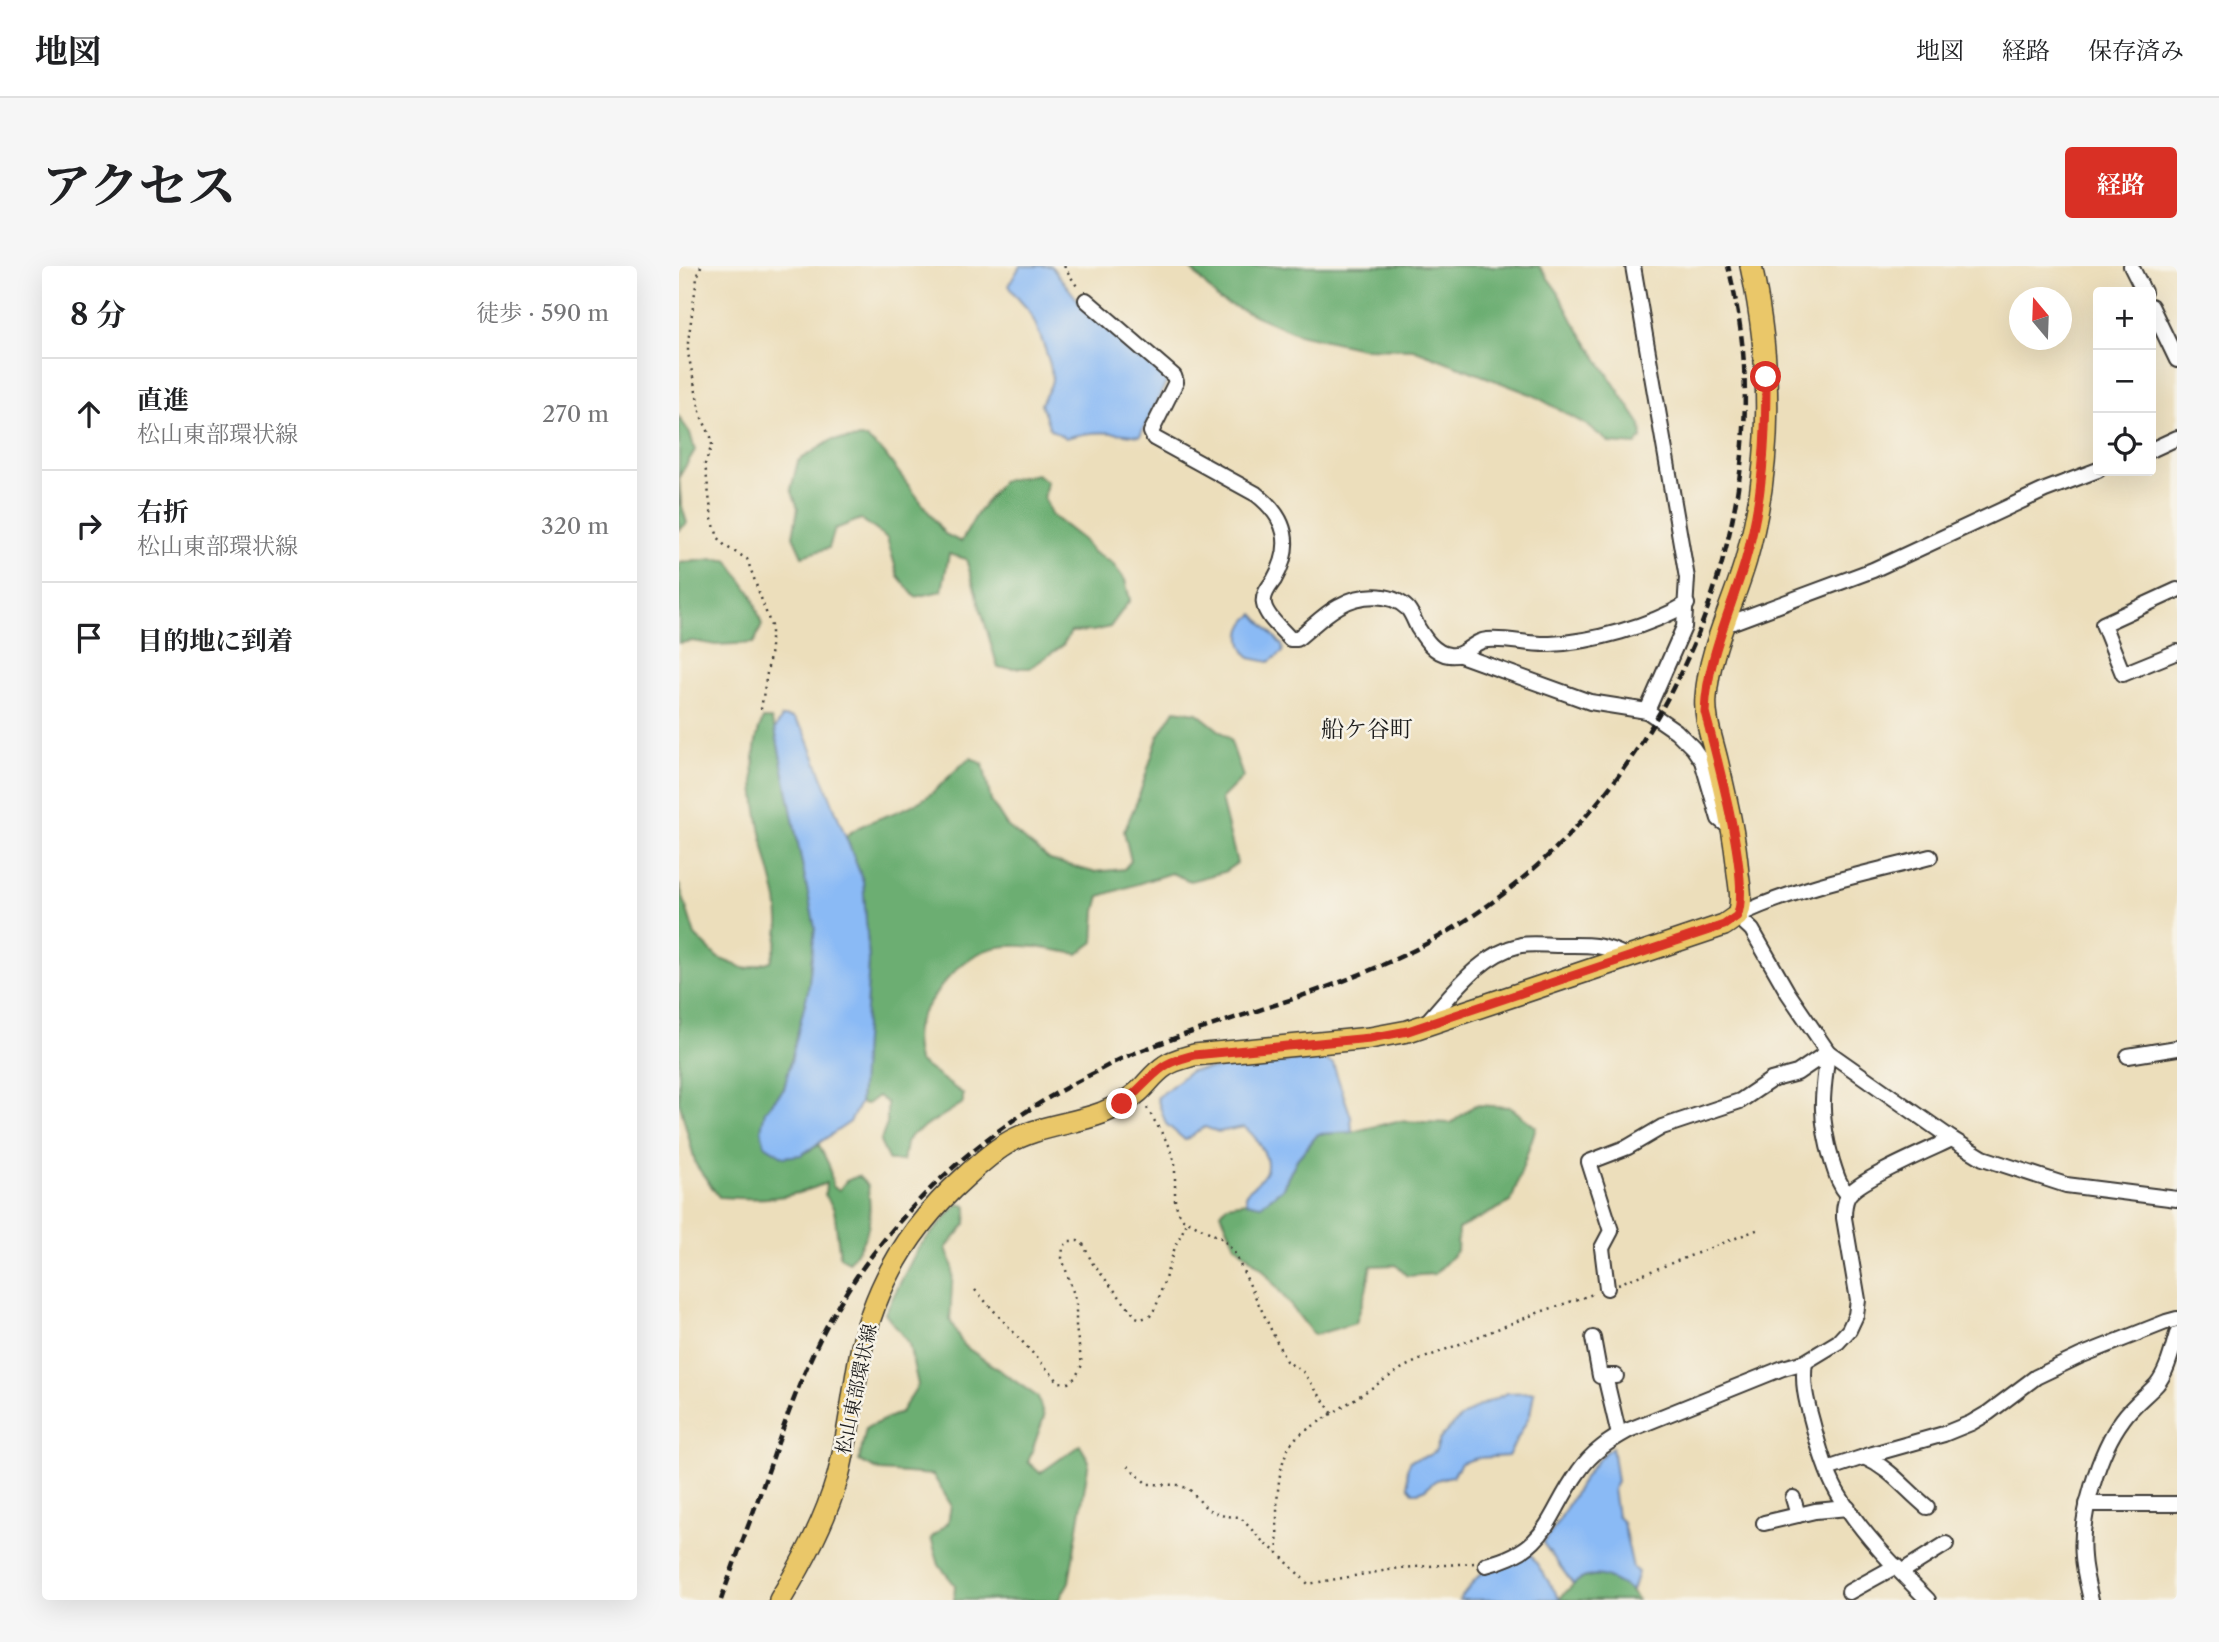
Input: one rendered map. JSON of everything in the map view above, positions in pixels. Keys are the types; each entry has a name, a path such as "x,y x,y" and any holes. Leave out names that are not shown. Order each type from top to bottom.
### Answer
{"main road":[{"path":"1737,916 1741,902 1733,830 1705,712 1709,673 1755,527 1763,472 1766,400 1764,339 1751,266"},
{"name":"松山東部環状線","path":"780,1600 809,1553 825,1514 848,1436 865,1338 880,1294 905,1243 932,1208 973,1169 1005,1144 1034,1131 1103,1113 1138,1093 1163,1067 1194,1055 1370,1038 1423,1026 1724,925 1737,916"}],"street":[{"path":"1633,266 1687,578 1687,604 1683,627 1647,712"},
{"path":"2131,266 2142,287"},
{"path":"1086,300 1174,376 1176,382 1151,432 1154,438 1256,494 1268,503 1279,517 1286,548 1280,569 1263,603 1267,612 1290,639 1297,639 1340,605 1374,596 1392,598 1409,610 1425,639 1435,649 1447,655 1460,655 1590,702 1647,712 1676,731 1702,761 1719,819 1733,830"},
{"path":"2156,316 2177,360"},
{"path":"2156,448 2177,438"},
{"path":"1725,625 1873,570 2045,490 2093,472"},
{"path":"2177,590 2103,624 2123,674 2177,652"},
{"path":"1460,655 1482,640 1501,639 1547,644 1571,642 1667,616 1687,604"},
{"path":"1930,857 1816,887 1769,902 1737,916 1752,930 1787,993 1828,1052 1952,1139 1983,1158 2066,1185 2176,1203"},
{"path":"1423,1026 1478,967 1510,948 1537,944 1587,943 1626,956"},
{"path":"2128,1056 2177,1048"},
{"path":"1828,1052 1822,1110 1823,1131 1837,1179 1848,1195"},
{"path":"1607,1288 1602,1248 1611,1231 1589,1161 1628,1147 1662,1127 1740,1101 1771,1080 1797,1073 1828,1052"},
{"path":"1486,1565 1510,1559 1533,1544 1550,1523 1577,1473 1591,1456 1609,1441 1783,1368 1805,1362 1838,1342 1849,1330 1856,1315 1858,1300 1844,1218 1848,1195 1865,1182 1952,1139"},
{"path":"1827,1469 1944,1434 1988,1413 2036,1377 2055,1367 2177,1319"},
{"path":"2091,1600 2083,1557 2083,1526 2087,1504 2101,1461 2121,1421 2157,1383 2167,1367 2177,1334"},
{"path":"1593,1338 1600,1376 1610,1376 1619,1435"},
{"path":"1805,1362 1802,1381 1827,1469 1848,1508 1898,1569 1928,1600"},
{"path":"1864,1457 1886,1467 1927,1507"},
{"path":"1793,1497 1798,1515"},
{"path":"2087,1504 2177,1504"},
{"path":"1764,1522 1848,1508"},
{"path":"1849,1592 1946,1545"}],"path":[{"path":"701,266 697,278 688,353 701,416 711,437 712,445 705,464 712,519 718,537 725,546 747,559 771,626 771,649 761,709"},
{"path":"1064,266 1086,300"},
{"path":"1138,1093 1170,1147 1175,1164 1175,1201 1178,1211 1183,1219 1223,1239 1234,1252 1260,1304 1275,1343 1286,1361 1303,1372 1333,1414"},
{"path":"975,1290 1059,1382 1068,1383 1075,1378 1082,1365 1076,1328 1076,1301 1062,1258 1063,1247 1069,1241 1083,1244 1098,1270 1136,1317 1141,1319 1150,1317 1156,1307 1176,1244 1188,1221"},
{"path":"1278,1553 1277,1515 1286,1452 1290,1442 1299,1435 1404,1367 1759,1229"},
{"path":"1128,1466 1147,1483 1178,1485 1189,1489 1207,1509 1223,1516 1240,1517 1308,1584 1400,1568 1478,1562 1486,1565"}],"green space":[{"path":"1188,266 1539,266 1641,425 1642,438 1635,445 1610,443 1588,426 1533,395 1413,349 1362,348 1298,334 1219,300"},
{"path":"679,417 690,433 695,450 679,477"},
{"path":"866,438 884,453 945,534 961,542 977,514 1002,481 1037,474 1047,482 1044,497 1051,515 1083,540 1093,552 1112,563 1125,580 1130,600 1110,627 1071,632 1062,646 1030,668 998,668 966,559 949,554 942,591 915,597 898,576 887,538 861,519 835,529 829,548 802,556 793,536 798,508 791,489 798,461 832,440"},
{"path":"679,477 681,503 687,523 679,530"},
{"path":"728,560 752,595 762,625 754,643 679,643 679,563"},
{"path":"1175,710 1197,713 1230,739 1243,777 1221,799 1237,863 1224,872 1190,881 1171,873 1100,896 1094,942 1078,954 1033,947 997,947 981,952 966,962 934,996 915,1033 918,1061 963,1094 963,1103 910,1136 903,1161 889,1161 880,1142 887,1124 887,1103 878,1096 867,1104 860,1103 869,961 863,881 846,836 865,824 925,798 971,758 983,764 991,801 1007,826 1050,860 1093,872 1124,869 1131,861 1124,831 1138,799 1158,737"},
{"path":"763,719 771,719 775,729 815,928 808,991 784,1089 765,1111 801,1155 819,1145 829,1165 833,1187 839,1190 846,1181 858,1176 868,1186 870,1218 866,1235 849,1262 840,1257 834,1209 825,1195 826,1183 786,1196 719,1197 696,1165 679,1101 679,884 695,935 718,958 746,969 771,961 777,941 778,908 760,830 755,791 754,753"},
{"path":"1475,1105 1510,1107 1536,1127 1511,1202 1458,1229 1457,1251 1435,1274 1407,1276 1396,1265 1371,1266 1356,1323 1314,1335 1262,1269 1235,1245 1221,1213 1227,1205 1246,1202 1261,1205 1282,1189 1297,1159 1318,1134 1352,1132 1397,1121 1451,1123"},
{"path":"958,1204 967,1206 966,1224 946,1248 953,1267 950,1320 963,1345 1038,1397 1044,1417 1028,1462 1040,1473 1080,1445 1089,1461 1069,1582 1059,1600 954,1600 955,1585 939,1565 931,1538 948,1523 951,1505 933,1475 880,1471 859,1461 866,1428 901,1412 918,1385 909,1344 885,1313 918,1248"},
{"path":"1599,1575 1621,1584 1637,1600 1558,1600 1580,1580"}],"water":[{"path":"1020,266 1051,266 1084,308 1169,377 1140,436 1103,432 1066,438 1050,429 1041,404 1052,382 1050,365 1029,311 1009,285"},
{"path":"1254,614 1282,645 1283,652 1269,662 1250,658 1241,641 1244,624"},
{"path":"782,717 793,718 804,730 863,881 869,961 860,1103 850,1122 801,1155 784,1157 765,1145 761,1130 765,1111 784,1089 808,991 815,928 775,729"},
{"path":"1322,1058 1333,1064 1351,1117 1352,1132 1318,1134 1297,1159 1282,1189 1261,1205 1246,1202 1246,1193 1262,1177 1267,1165 1261,1147 1248,1131 1244,1127 1218,1132 1205,1127 1185,1140 1166,1124 1157,1098 1190,1071"},
{"path":"1534,1392 1530,1415 1508,1456 1477,1458 1461,1463 1453,1476 1437,1480 1420,1492 1413,1492 1408,1486 1407,1469 1411,1460 1430,1455 1436,1450 1443,1435 1459,1419 1507,1393"},
{"path":"1612,1447 1617,1482 1613,1489 1617,1516 1623,1522 1633,1568 1638,1572 1632,1591 1596,1575 1573,1584 1543,1543 1591,1468"},
{"path":"1529,1552 1560,1599 1459,1600 1480,1574"}],"railway":[{"path":"721,1600 793,1402 831,1318 861,1270 897,1225 936,1183 989,1138 1023,1114 1119,1060 1168,1040 1369,971 1402,956 1480,911 1550,854 1610,787 1660,712 1699,630 1727,544 1742,455 1744,365 1728,266"}],"district":[{"name":"船ケ谷町","path":"1367,729"}],"route":[{"path":"1122,1104 1138,1093 1163,1067 1177,1060 1194,1055 1370,1038 1408,1031 1724,925 1737,916 1741,902 1736,844 1705,712 1714,652 1725,625 1758,515 1766,422 1766,377"}]}
